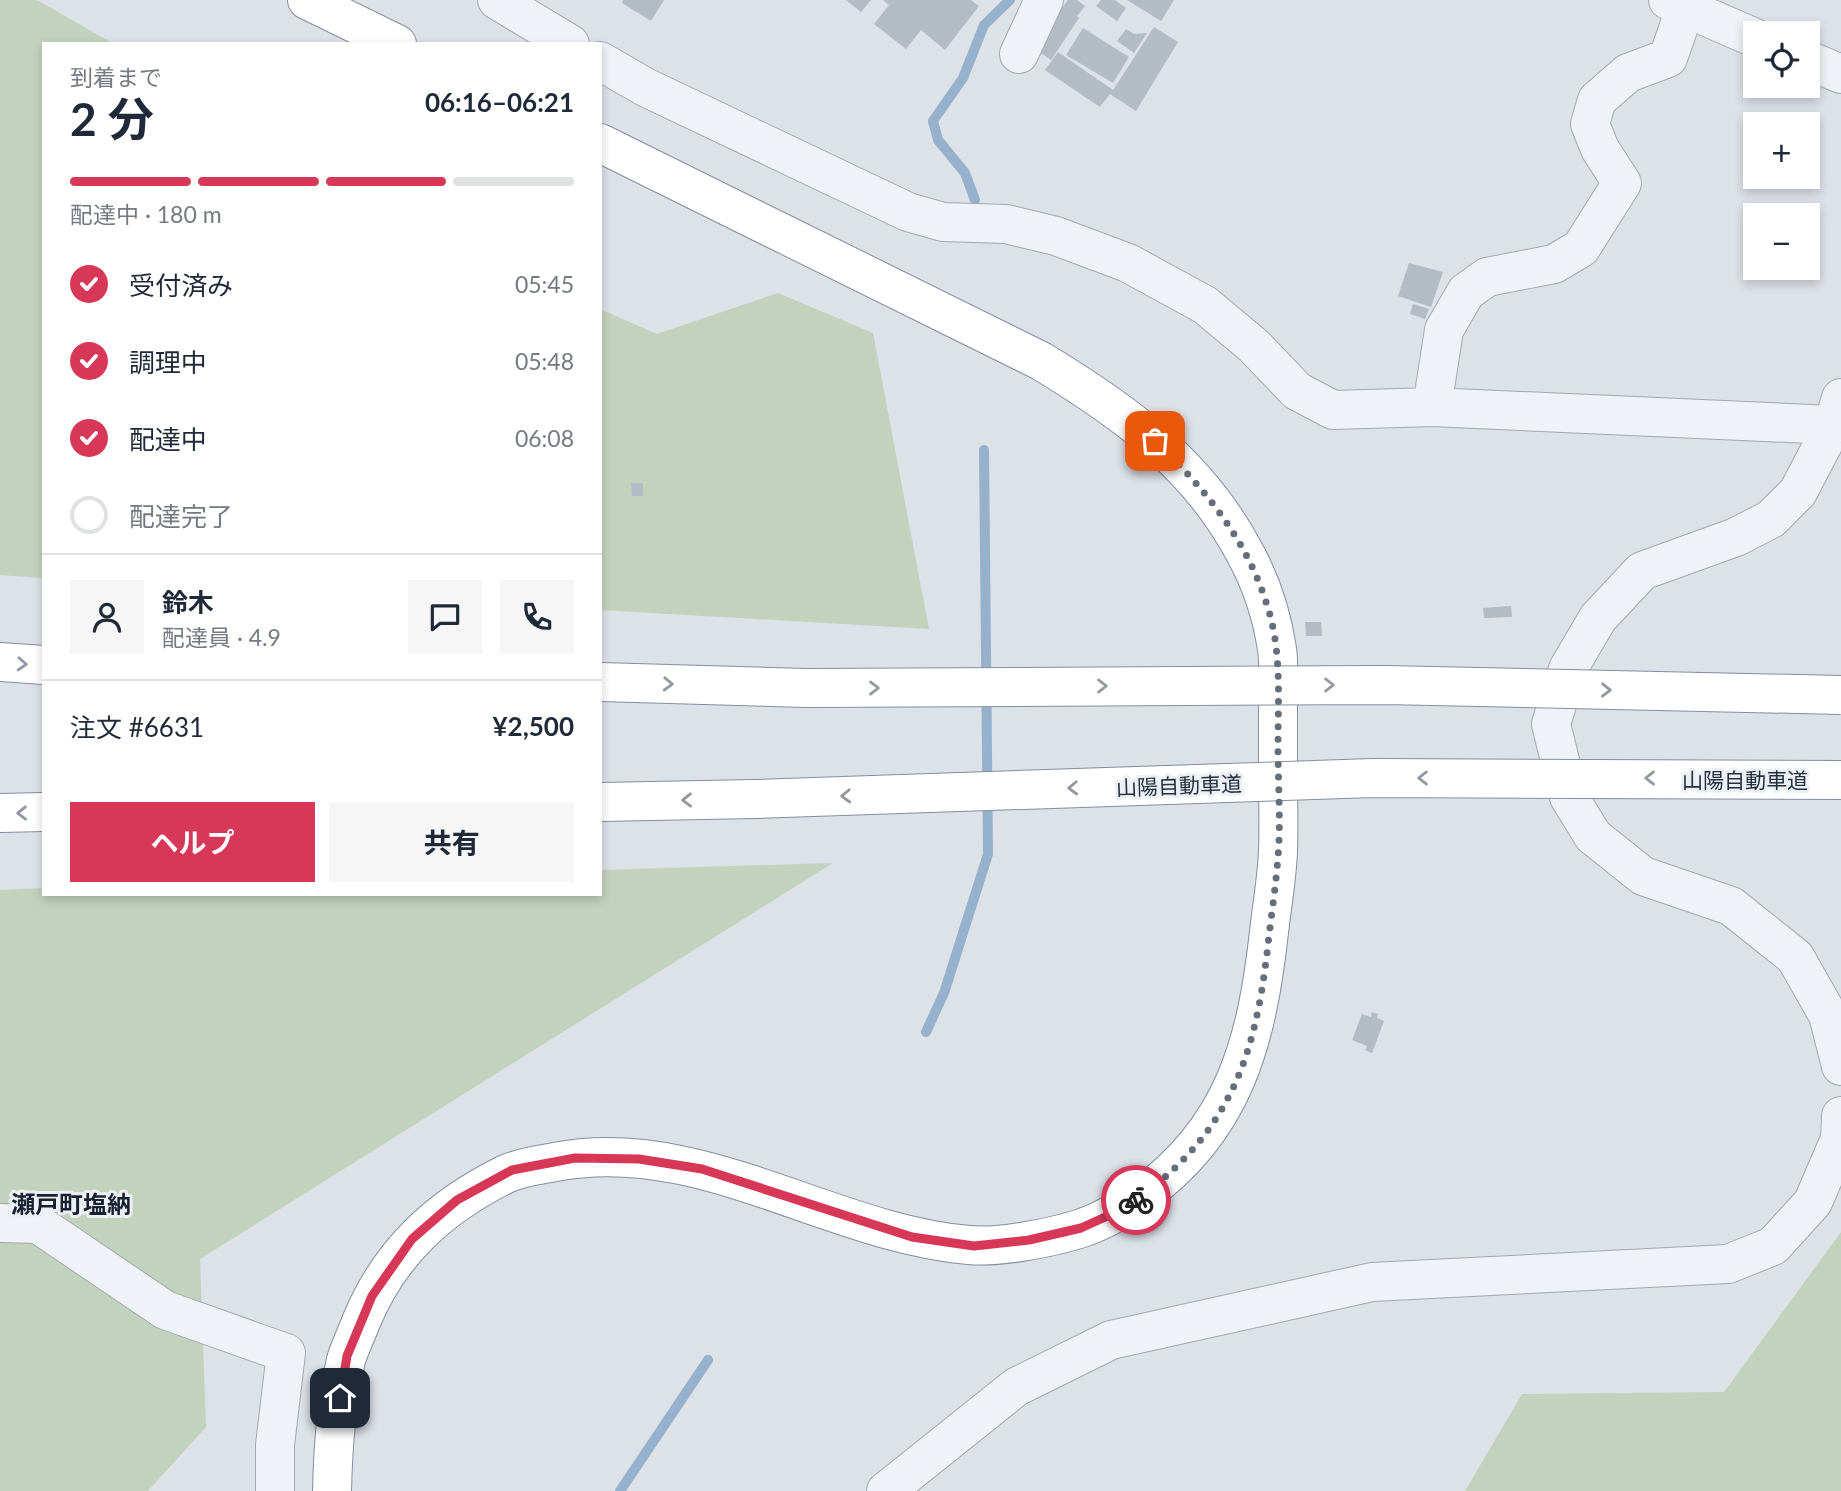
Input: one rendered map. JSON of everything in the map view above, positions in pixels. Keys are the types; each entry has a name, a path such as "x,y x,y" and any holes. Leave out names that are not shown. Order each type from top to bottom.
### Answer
{"highway":[{"path":"307,0 393,42"},
{"path":"332,1491 334,1440 347,1356 372,1296 412,1239 457,1200 512,1170 575,1158 639,1159 689,1167 912,1237 974,1246 1029,1240 1081,1228 1125,1208 1169,1177 1202,1139 1230,1094 1250,1046 1263,991 1278,855 1278,652 1268,605 1246,554 1218,509 1184,468 1141,427 1099,396 1041,361 602,144"},
{"path":"0,662 42,665"},
{"path":"602,682 806,688 1385,685 1841,695"},
{"name":"山陽自動車道","path":"602,802 1373,778 1841,780"},
{"path":"0,813 42,813"}],"street":[{"path":"497,0 567,42"},
{"path":"1019,54 1044,0"},
{"path":"1432,407 1444,330 1466,292 1487,277 1555,264 1581,247 1616,194 1622,183 1600,149 1590,124 1597,100 1628,73 1668,58 1676,4 1743,33"},
{"path":"602,62 645,87 908,212 943,222 1019,227 1056,236 1128,263 1205,305 1254,346 1297,391 1333,410 1432,407 1837,412 1798,492 1771,519 1736,537 1642,571 1606,609 1568,668 1551,724 1569,797 1593,836 1643,876 1731,906 1795,957 1828,1015 1841,1066"},
{"path":"1820,65 1841,74"},
{"path":"886,1491 1016,1387 1111,1340 1371,1282 1728,1264 1773,1246 1814,1202 1840,1139 1841,1116"},
{"path":"0,1223 37,1224 165,1310 286,1353 275,1445 275,1491"}],"green space":[{"path":"0,0 37,0 110,42 42,42 42,578 0,575"},
{"path":"778,293 873,333 929,629 602,610 602,310 657,334"},
{"path":"833,863 200,1259 206,1427 148,1491 0,1491 0,890 42,888 42,896 602,896 602,870"},
{"path":"1841,1232 1841,1491 1465,1491 1522,1394 1724,1392"}],"building":[{"path":"623,0 664,0 651,21 622,3"},
{"path":"846,0 871,0 861,12"},
{"path":"883,0 971,0 979,6 945,50 921,30 906,49 874,24 889,5"},
{"path":"1068,0 1077,0 1085,6 1051,60 1031,46 1060,5 1063,7"},
{"path":"1101,0 1115,0 1126,8 1117,21 1096,6"},
{"path":"1127,0 1174,0 1161,21"},
{"path":"1154,27 1178,42 1136,111 1110,94 1100,107 1045,70 1058,52 1113,90"},
{"path":"1083,28 1129,57 1113,83 1066,55"},
{"path":"1126,29 1134,34 1147,33 1134,53 1117,41"},
{"path":"1409,263 1443,272 1431,307 1398,296"},
{"path":"1413,304 1429,309 1425,319 1410,314"},
{"path":"631,483 643,483 643,496 632,496"},
{"path":"1511,606 1512,617 1484,618 1483,608"},
{"path":"1305,622 1321,622 1322,636 1306,636"},
{"path":"1372,1012 1384,1021 1372,1053 1365,1050 1367,1046 1352,1040 1362,1014 1371,1017"}],"waterway":[{"path":"975,200 965,173 938,140 933,121 963,78 984,25 1010,0"},
{"path":"926,1032 944,993 988,854 984,450"},
{"path":"620,1491 708,1360"}],"way so far":[{"path":"1136,1200 1169,1177 1202,1139 1230,1094 1250,1046 1263,991 1278,855 1278,652 1268,605 1246,554 1218,509 1184,468 1155,441"}],"district":[{"name":"瀬戸町塩納","path":"71,1203"}],"route":[{"path":"340,1398 347,1356 372,1296 412,1239 457,1200 512,1170 575,1158 639,1159 702,1169 912,1237 974,1246 1029,1240 1081,1228 1125,1208 1136,1200"}]}
